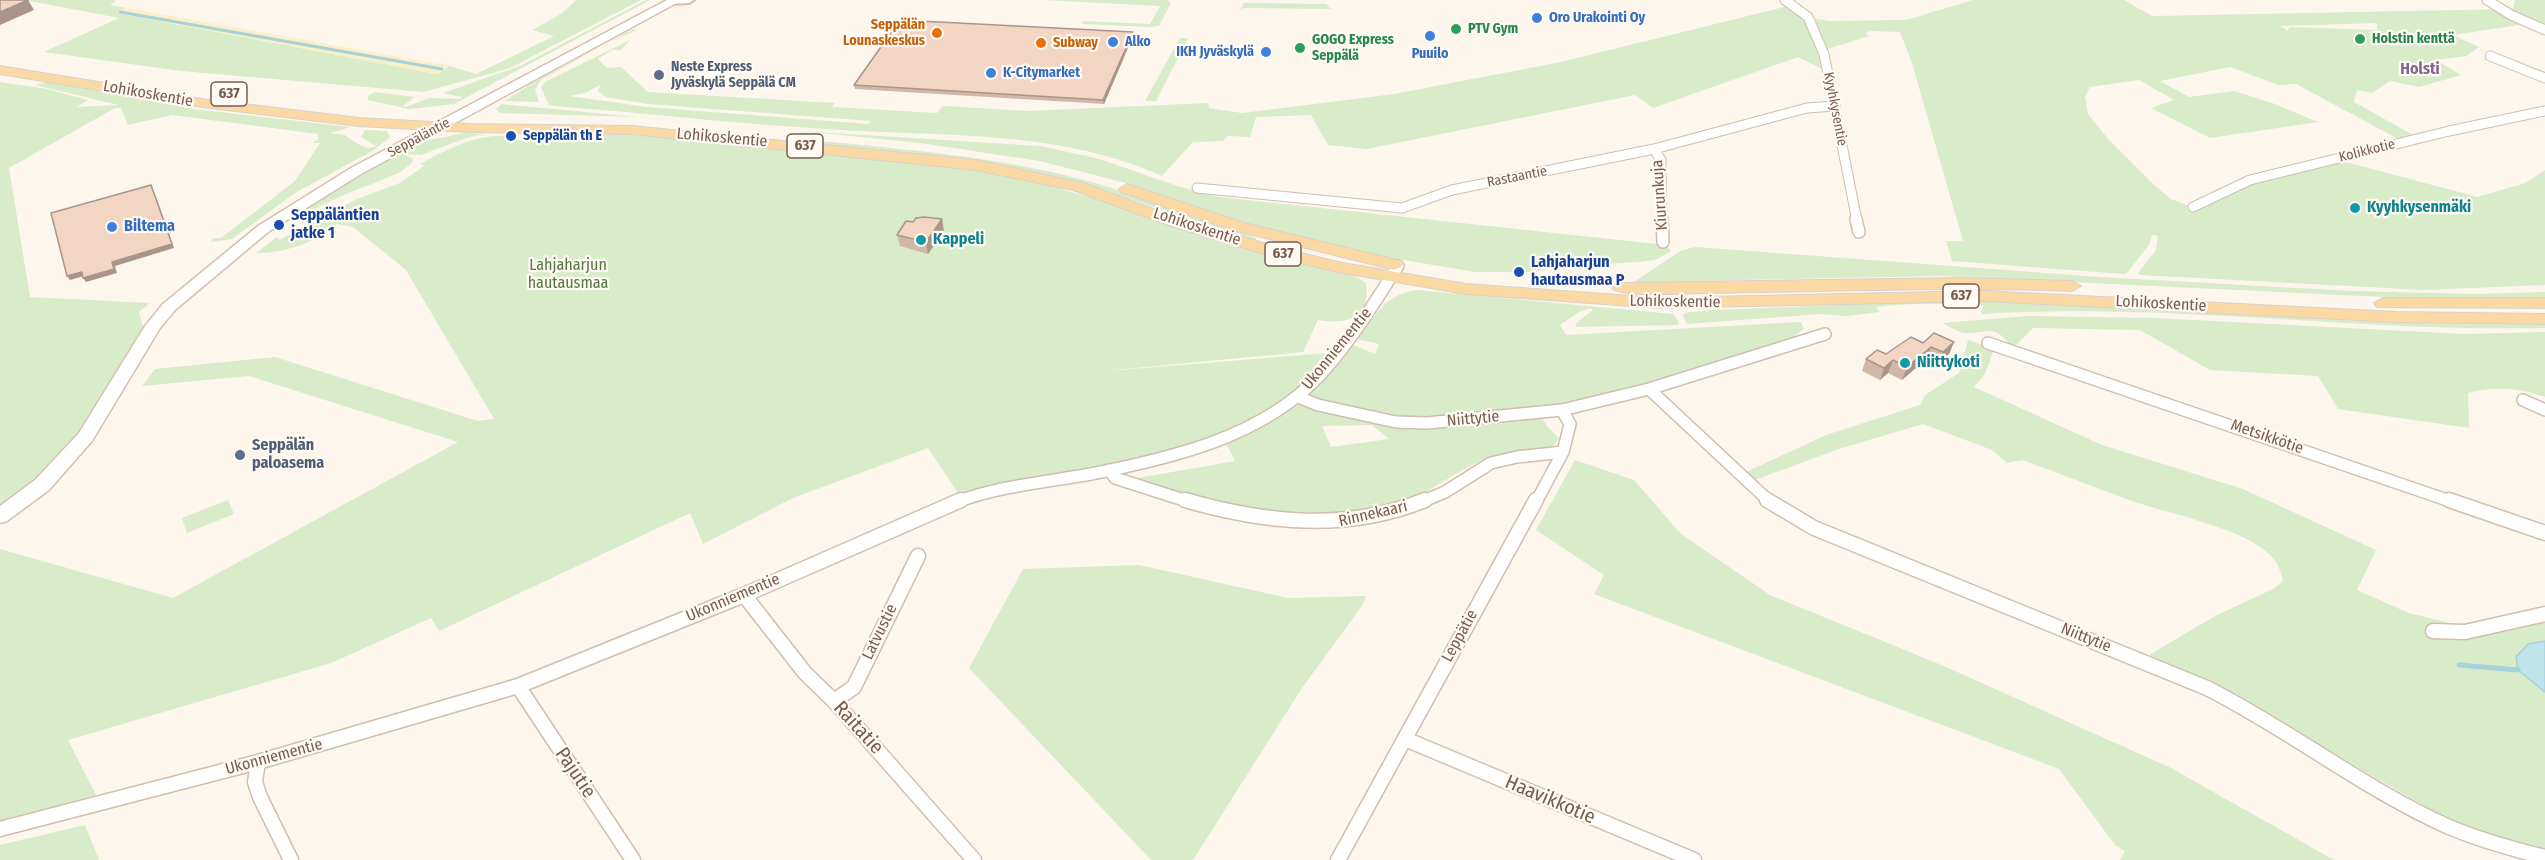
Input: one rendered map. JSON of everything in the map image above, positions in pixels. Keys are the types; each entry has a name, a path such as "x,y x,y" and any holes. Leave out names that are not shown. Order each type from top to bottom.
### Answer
{"main road":[{"name":"Seppäläntie","path":"442,121 656,0"},
{"name":"Seppäläntie","path":"0,527 22,511 42,485 86,437 153,326 180,295 181,289 268,215 327,178 674,1"},
{"name":"Lohikoskentie","path":"0,60 71,68 197,90 442,121 644,131 976,165 1077,186 1177,223 1284,254 1517,294 1659,303 1984,296 2396,317 2545,319"},
{"name":"Lohikoskentie","path":"0,70 202,103 347,120 671,123 984,154 1094,177 1239,227 1395,272 1615,288 1729,288 1976,281 2388,303 2545,303"},
{"name":"Seppäläntie","path":"0,516 42,485"}],"street":[{"name":"Seppäläntie","path":"674,1 689,0"},
{"name":"Kyyhkysentie","path":"1785,0 1808,17 1824,54 1859,232"},
{"path":"2487,0 2511,15 2545,30"},
{"path":"2490,56 2545,78"},
{"name":"Rastaantie","path":"1197,188 1402,208 1452,190 1654,149 1807,108 1835,106"},
{"name":"Kolikkotie","path":"2193,207 2250,180 2426,136 2545,111"},
{"name":"Kiurunkuja","path":"1654,149 1661,160 1663,242"},
{"name":"Ukonniementie","path":"0,829 258,762 518,686 744,595 924,513 969,497 1179,455 1222,439 1298,397 1320,375 1355,332 1395,272"},
{"name":"Niittytie","path":"1298,397 1317,405 1396,423 1427,423 1562,410 1649,389 1825,334"},
{"name":"Metsikkötie","path":"1988,343 2545,533"},
{"name":"Niittytie","path":"1649,389 1762,497 1814,528 2236,701 2438,822 2485,841 2545,857"},
{"path":"2523,400 2545,410"},
{"name":"Leppätie","path":"1338,860 1563,452 1570,424 1562,410"},
{"name":"Rinnekaari","path":"1109,470 1115,478 1158,492 1268,519 1343,523 1409,507 1436,496 1491,463 1563,452"},
{"name":"Latvustie","path":"834,701 854,687 918,556"},
{"name":"Raitatie","path":"744,595 786,651 834,701 974,860"},
{"path":"2433,631 2465,632 2545,614"},
{"name":"Pajutie","path":"518,686 633,860"},
{"name":"Haavikkotie","path":"1405,739 1694,860"},
{"path":"258,762 255,782 260,797 291,860"}],"green space":[{"path":"25,0 117,0 110,5 126,8 117,13 437,74 450,66 476,74 554,36 532,30 561,14 576,0 641,0 510,68 424,92 181,71 44,52 119,18"},
{"path":"646,0 650,0 454,104 409,109 367,100 369,95 375,92 415,97 403,106 405,107 430,98 460,99 462,97 443,93 520,66"},
{"path":"1044,0 1167,0 1171,3 1159,26 1151,27 1082,24 1083,21 1150,24 1160,6"},
{"path":"1973,0 2124,0 2152,16 2513,9 2515,0 2545,0 2545,24 2525,24 2453,35 2479,47 2466,56 2436,60 2461,75 2419,87 2390,81 2372,93 2357,90 2354,102 2415,136 2400,140 2296,84 2278,85 2230,67 2160,81 2189,97 2234,91 2275,104 2318,122 2210,138 2151,108 2174,100 2139,80 2090,87 2085,97 2088,114 2109,140 2154,185 2171,199 2197,209 2255,183 2342,161 2478,197 2525,183 2545,170 2545,285 2424,290 2140,275 2138,273 2156,250 2158,236 2152,235 2149,245 2127,273 2123,274 1952,261 1946,241 1963,241 1912,63 1900,32 1870,31 1866,33 1869,36 1818,52 1822,69 1798,57 1653,108 1635,95 1367,149 1328,145 1311,115 1256,117 1250,137 1228,136 1223,141 1193,142 1162,176 1126,162 1089,152 1013,139 782,126 555,106 549,105 541,87 545,82 630,40 621,50 612,50 598,59 607,68 621,67 648,92 835,103 832,107 937,113 943,106 1028,111 1208,103 1209,108 1242,113 1394,94 1561,62 1788,6 1801,17 1830,21 1906,20","holes":["2377,23 2377,30 2289,27 2288,31 2280,26","600,85 598,91 606,97 648,104 871,121 868,124 647,107 569,96 585,93"]},
{"path":"1244,3 1326,4 1331,9 1244,8 1240,11"},
{"path":"633,29 637,30 609,42 541,80 535,90 539,102 505,101 529,85"},
{"path":"1180,38 1188,38 1156,101 1145,101"},
{"path":"49,81 194,109 351,127 330,133 344,135 367,148 376,146 361,137 365,130 387,131 390,137 374,150 295,193 232,239 211,242 213,238 221,238 295,181 320,143 313,143 318,139 318,134 172,115 128,125 121,108 115,108 9,168 30,297 150,303 139,312 143,327 77,439 45,473 0,509 0,82 47,89 88,100 77,107 118,105 35,85"},
{"path":"501,104 637,117 500,113 496,109"},
{"path":"800,131 1040,146 1100,159 1180,187 1219,197 1666,245 1671,251 1655,260 1638,262 1556,267 1534,272 1475,272 1362,253 1241,224 1122,182 1039,161 921,143"},
{"path":"464,133 485,134 466,138 421,155 404,154 413,159 412,163 399,173 341,196 293,220 286,221 333,191 424,141"},
{"name":"Lahjaharjun hautausmaa","path":"563,133 657,136 968,169 1026,179 1110,203 1228,244 1357,277 1366,283 1367,295 1361,311 1347,320 1318,320 1303,352 1094,372 1328,353 1345,355 1353,345 1375,354 1379,344 1357,339 1389,301 1407,292 1418,290 1673,314 1679,322 1678,325 1576,327 1576,323 1593,310 1591,308 1579,312 1560,325 1566,335 1801,322 1804,329 1788,341 1695,370 1601,396 1537,408 1546,425 1559,438 1554,446 1486,459 1416,497 1372,511 1303,516 1268,512 1233,507 1132,479 1235,461 1221,434 1155,455 958,493 928,448 793,498 703,544 690,513 439,631 431,618 331,663 68,740 96,795 0,822 0,549 173,598 458,442 249,376 142,386 155,369 275,357 478,421 494,419 406,270 353,227 337,224 319,237 299,246 256,253 277,237 279,240 357,199 400,183 424,166 420,164 443,152 484,137 510,137 521,141 530,135","holes":["1372,425 1389,439 1331,447 1322,426"]},
{"path":"822,141 956,155 1055,173 1110,187 1257,238 1254,242 1106,191 1026,170 938,156 820,144"},
{"path":"1696,247 2100,277 2350,291 2472,294 2545,292 2545,297 2405,298 1944,276 1634,282 1682,250"},
{"path":"1939,301 2015,302 2394,322 2545,324 2545,328 2404,326 2122,312 2052,311 1981,314 1983,305 1943,304 1876,307 1880,312 1847,316 1820,314 1687,324 1683,316 1684,313 1712,310"},
{"path":"2028,316 2156,318 2464,334 2545,332 2545,397 2507,389 2487,389 2468,393 2469,428 2338,409 2318,376 2210,370 2140,330 2033,328 2013,348 1997,332 1965,333 1942,323"},
{"path":"1968,340 1994,349 1985,374 1974,387 2102,445 2243,489 2376,550 2357,590 2409,613 2458,625 2545,607 2545,641 2528,644 2518,670 2545,692 2545,849 2499,838 2447,819 2329,751 2245,699 2149,655 2215,616 2275,588 2283,581 2273,559 2259,546 2244,538 2207,523 2135,502 2022,460 2007,463 1992,450 1923,424 1842,448 1752,481 1744,473 1826,435 1920,405 1925,395 1959,373"},
{"path":"1575,460 1634,480 1681,534 1770,595 1944,666 2171,768 2334,860 2120,860 2125,851 2115,845 2059,769 1594,594 1604,575 1536,530"},
{"path":"228,500 234,514 187,533 182,518"},
{"path":"1139,565 1288,598 1366,596 1362,606 1302,688 1193,860 1151,860 969,668 1023,569"},
{"path":"85,825 99,860 0,860 0,845"}],"sand":[{"path":"126,8 450,66 437,74 116,13"}],"water":[{"path":"2545,641 2545,692 2518,670 2516,657 2528,644"}],"building":[{"path":"0,0 28,0 0,12"},
{"name":"K-Citymarket","path":"900,20 1133,32 1103,100 854,85"},
{"name":"Biltema","path":"151,185 172,244 112,262 114,269 83,278 82,272 67,276 51,213"},
{"path":"916,218 942,219 926,242 897,235 906,221 913,222"},
{"path":"1934,333 1954,342 1943,352 1931,347 1907,367 1893,360 1884,368 1866,359 1877,350 1886,354 1911,337 1923,343"}],"waterway":[{"path":"120,12 442,69"},
{"path":"2459,665 2518,670"}],"place":[{"name":"Oro Urakointi Oy","path":"1537,18"},
{"name":"PTV Gym","path":"1456,29"},
{"name":"Seppälän Lounaskeskus","path":"937,33"},
{"name":"Puuilo","path":"1430,36"},
{"name":"Holstin kenttä","path":"2360,39"},
{"name":"Alko","path":"1113,42"},
{"name":"Subway","path":"1041,43"},
{"name":"GOGO Express Seppälä","path":"1300,48"},
{"name":"IKH Jyväskylä","path":"1266,52"},
{"name":"K-Citymarket","path":"991,73"},
{"name":"Neste Express Jyväskylä Seppälä CM","path":"659,75"},
{"name":"Seppälän th E","path":"511,136"},
{"name":"Kyyhkysenmäki","path":"2355,208"},
{"name":"Seppäläntien jatke 1","path":"279,225"},
{"name":"Biltema","path":"112,227"},
{"name":"Kappeli","path":"921,240"},
{"name":"Lahjaharjun hautausmaa P","path":"1519,272"},
{"name":"Niittykoti","path":"1905,363"},
{"name":"Seppälän paloasema","path":"240,455"}],"district":[{"name":"Holsti","path":"2420,70"}]}
